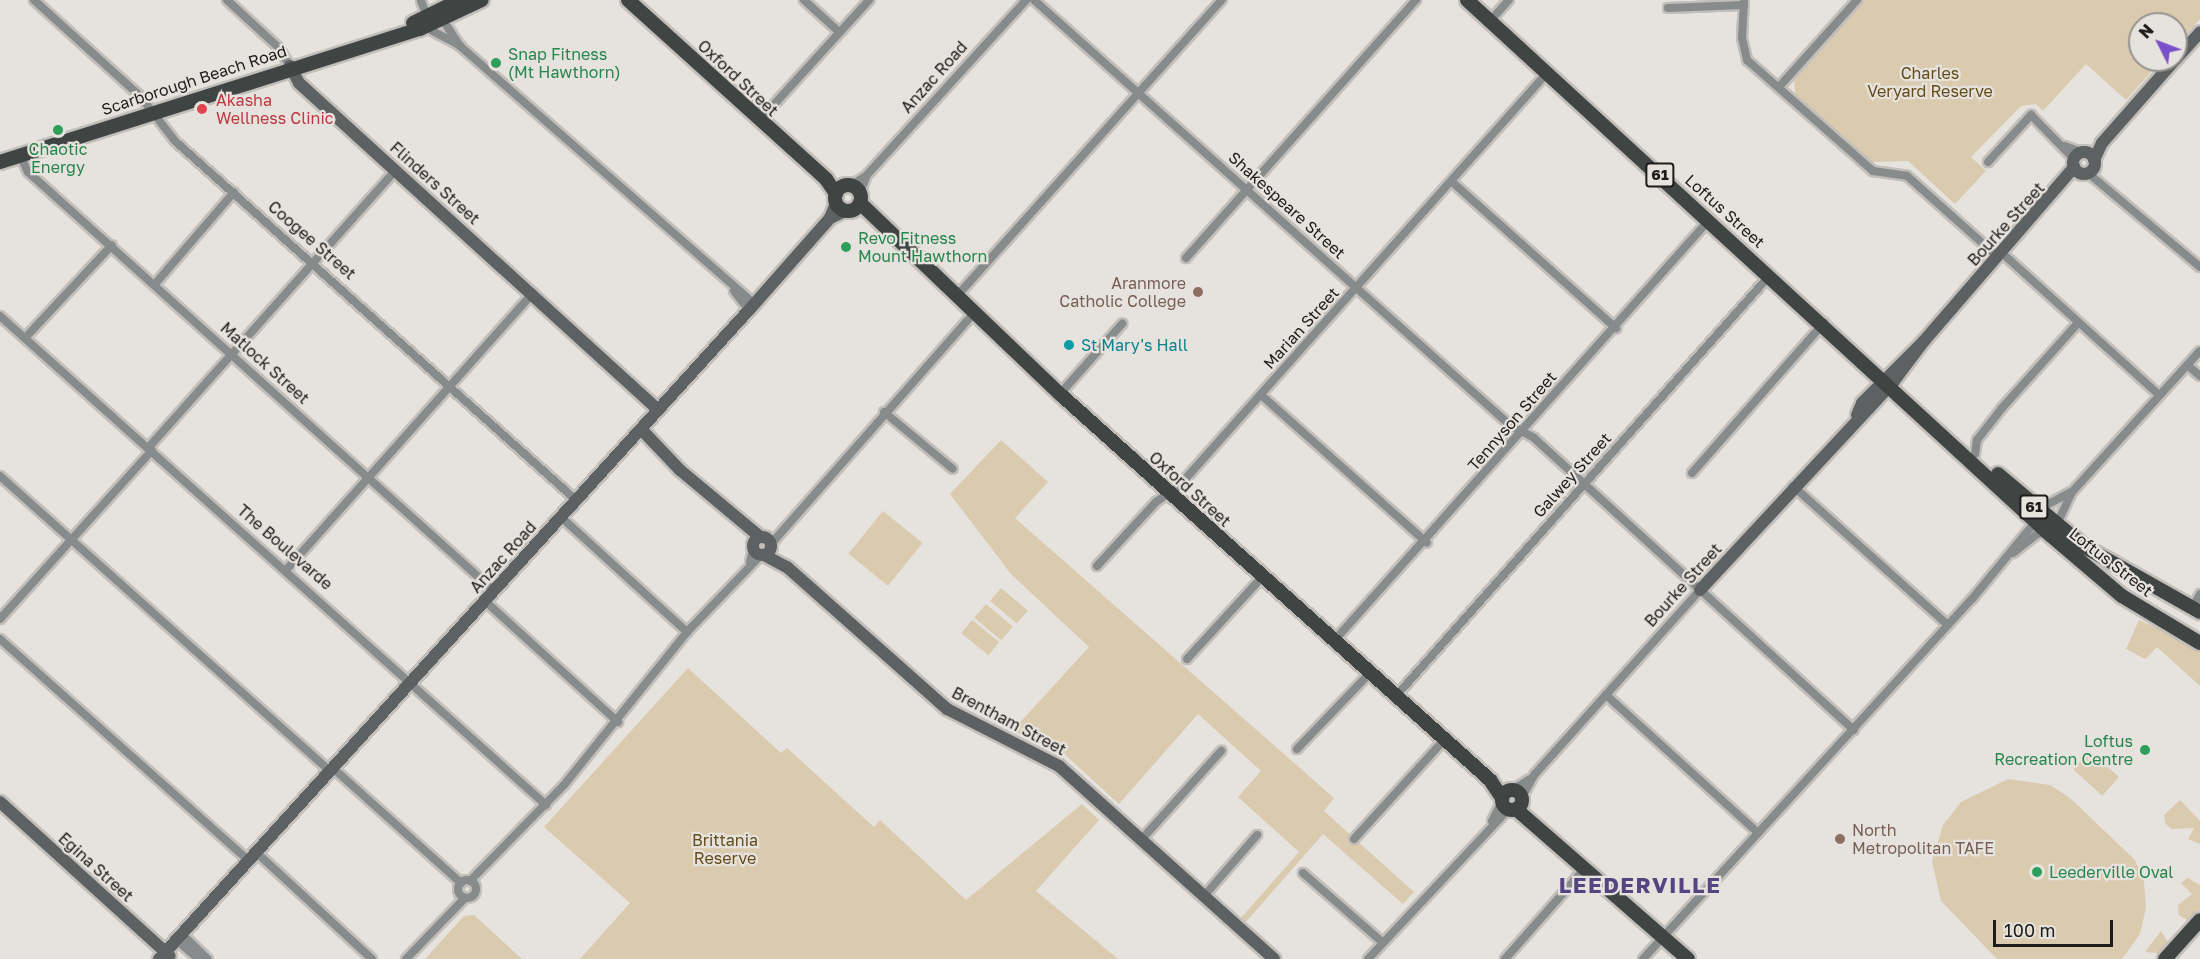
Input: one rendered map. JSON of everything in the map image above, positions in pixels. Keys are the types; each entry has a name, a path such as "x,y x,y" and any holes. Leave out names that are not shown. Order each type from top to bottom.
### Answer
{"main road":[{"name":"Scarborough Beach Road","path":"442,14 460,0"},
{"name":"Scarborough Beach Road","path":"1,158 20,155 399,32 482,0"},
{"name":"Oxford Street","path":"628,0 759,121 871,218 1169,493 1512,799"},
{"name":"Loftus Street","path":"1467,0 1771,274 1852,351 1976,454 2038,515"},
{"name":"Loftus Street","path":"1888,381 2038,515 2122,596 2200,643"},
{"name":"Loftus Street","path":"2054,530 2196,610"},
{"path":"1512,799 1688,959"},
{"path":"2164,959 2200,920"},
{"path":"2175,959 2200,931"}],"street":[{"name":"Coogee Street","path":"34,0 151,112 175,141 314,263 576,500"},
{"name":"Flinders Street","path":"227,0 279,48 299,83 660,407"},
{"path":"421,0 442,14 460,46"},
{"path":"421,0 426,22 460,46 752,307"},
{"path":"804,0 839,32"},
{"path":"759,121 869,0"},
{"name":"Anzac Road","path":"166,956 1026,0"},
{"name":"Shakespeare Street","path":"1034,0 1510,425 1522,430 1584,484 1854,730"},
{"path":"956,297 1222,0"},
{"path":"1186,258 1416,0"},
{"path":"1490,21 1509,0"},
{"path":"1779,87 1857,0"},
{"path":"1668,8 1744,3 1748,60 1873,171 1907,176 2159,395"},
{"name":"Bourke Street","path":"2188,46 2200,32"},
{"name":"Bourke Street","path":"1368,959 2165,72"},
{"name":"Marian Street","path":"1097,566 1261,395 1547,73"},
{"path":"1988,162 2031,115 2200,267"},
{"name":"Matlock Street","path":"20,155 28,172 112,245 494,591"},
{"path":"0,619 69,538 151,449 396,170"},
{"path":"1452,182 1616,328"},
{"path":"155,284 234,192"},
{"name":"Tennyson Street","path":"1334,641 1426,543 1522,430 1616,328 1710,219"},
{"path":"25,338 112,245"},
{"name":"Galwey Street","path":"1396,696 1771,274"},
{"path":"287,569 533,293"},
{"path":"406,959 445,915 461,891 473,884 618,722 687,632 762,546 974,314"},
{"name":"The Boulevarde","path":"0,316 287,569 546,805"},
{"path":"1692,473 1824,323"},
{"path":"1976,454 1977,441 2002,408 2078,323"},
{"path":"1060,394 1122,324"},
{"path":"1643,959 2012,554 2038,515 2072,492 2200,351"},
{"path":"2187,365 2200,376"},
{"path":"1261,395 1426,543"},
{"path":"884,412 953,469"},
{"name":"Brentham Street","path":"638,433 946,709 1059,766 1274,959"},
{"path":"0,476 332,770 461,891 475,895 473,884"},
{"path":"1793,486 1948,625"},
{"path":"2012,554 2037,534 2054,530 2072,492"},
{"path":"561,517 687,632"},
{"path":"1187,659 1263,575"},
{"path":"2196,610 2200,594"},
{"path":"485,601 618,722"},
{"path":"0,639 372,959"},
{"path":"1297,749 1370,673"},
{"path":"1606,695 1758,833"},
{"path":"1354,839 1444,740"},
{"path":"1141,840 1221,751"},
{"name":"Egina Street","path":"0,802 166,956"},
{"path":"1204,896 1257,835"},
{"path":"1505,959 1586,867"},
{"path":"1304,873 1382,942"},
{"name":"Anzac Road","path":"166,956 183,941 200,917"},
{"path":"183,941 198,959"},
{"path":"183,941 208,959"}],"green space":[{"name":"Charles Veryard Reserve","path":"1864,0 2200,0 2200,19 2188,32 2188,12 2128,12 2128,72 2151,72 2126,100 2086,64 2043,111 2036,104 2021,106 1971,157 1986,171 1955,204 1908,161 1871,162 1795,94 1794,77"},
{"path":"1001,440 1048,482 1015,518 1334,798 1324,811 1414,892 1403,904 1323,834 1245,923 1240,919 1299,852 1238,797 1261,771 1198,714 1119,804 1061,751 1012,731 1089,647 1011,574 950,494"},
{"path":"883,511 923,543 888,586 848,554"},
{"path":"1001,588 1028,610 1017,624 990,601"},
{"path":"986,604 1013,626 1001,640 974,618"},
{"path":"972,620 999,642 989,655 961,633"},
{"path":"2139,620 2200,648 2200,686 2157,647 2145,659 2126,649"},
{"name":"Brittania Reserve","path":"688,668 781,753 787,748 874,827 880,820 966,900 1082,804 1099,820 1036,891 1118,959 580,959 630,903 544,827"},
{"path":"2090,751 2119,777 2102,796 2073,770"},
{"name":"Leederville Oval","path":"2008,779 2050,785 2070,798 2135,860 2144,882 2146,908 2140,934 2122,959 1997,959 1941,901 1932,861 1943,825 1961,802"},
{"path":"2180,800 2200,821 2200,844 2188,839 2194,828 2171,829 2165,823 2164,815"},
{"path":"2188,878 2200,885 2200,910 2187,920 2179,915 2178,905 2192,894 2181,883"},
{"path":"474,915 522,959 425,959 464,916"},
{"path":"2161,931 2169,944 2158,953 2145,952"}],"place":[{"name":"Snap Fitness (Mt Hawthorn)","path":"496,63"},
{"name":"Akasha Wellness Clinic","path":"202,109"},
{"name":"Chaotic Energy","path":"58,130"},
{"name":"Revo Fitness Mount Hawthorn","path":"846,247"},
{"name":"Aranmore Catholic College","path":"1198,292"},
{"name":"St Mary's Hall","path":"1069,345"},
{"name":"Loftus Recreation Centre","path":"2145,750"},
{"name":"North Metropolitan TAFE","path":"1840,839"},
{"name":"Leederville Oval","path":"2037,872"}],"district":[{"name":"LEEDERVILLE","path":"1640,885"}]}
